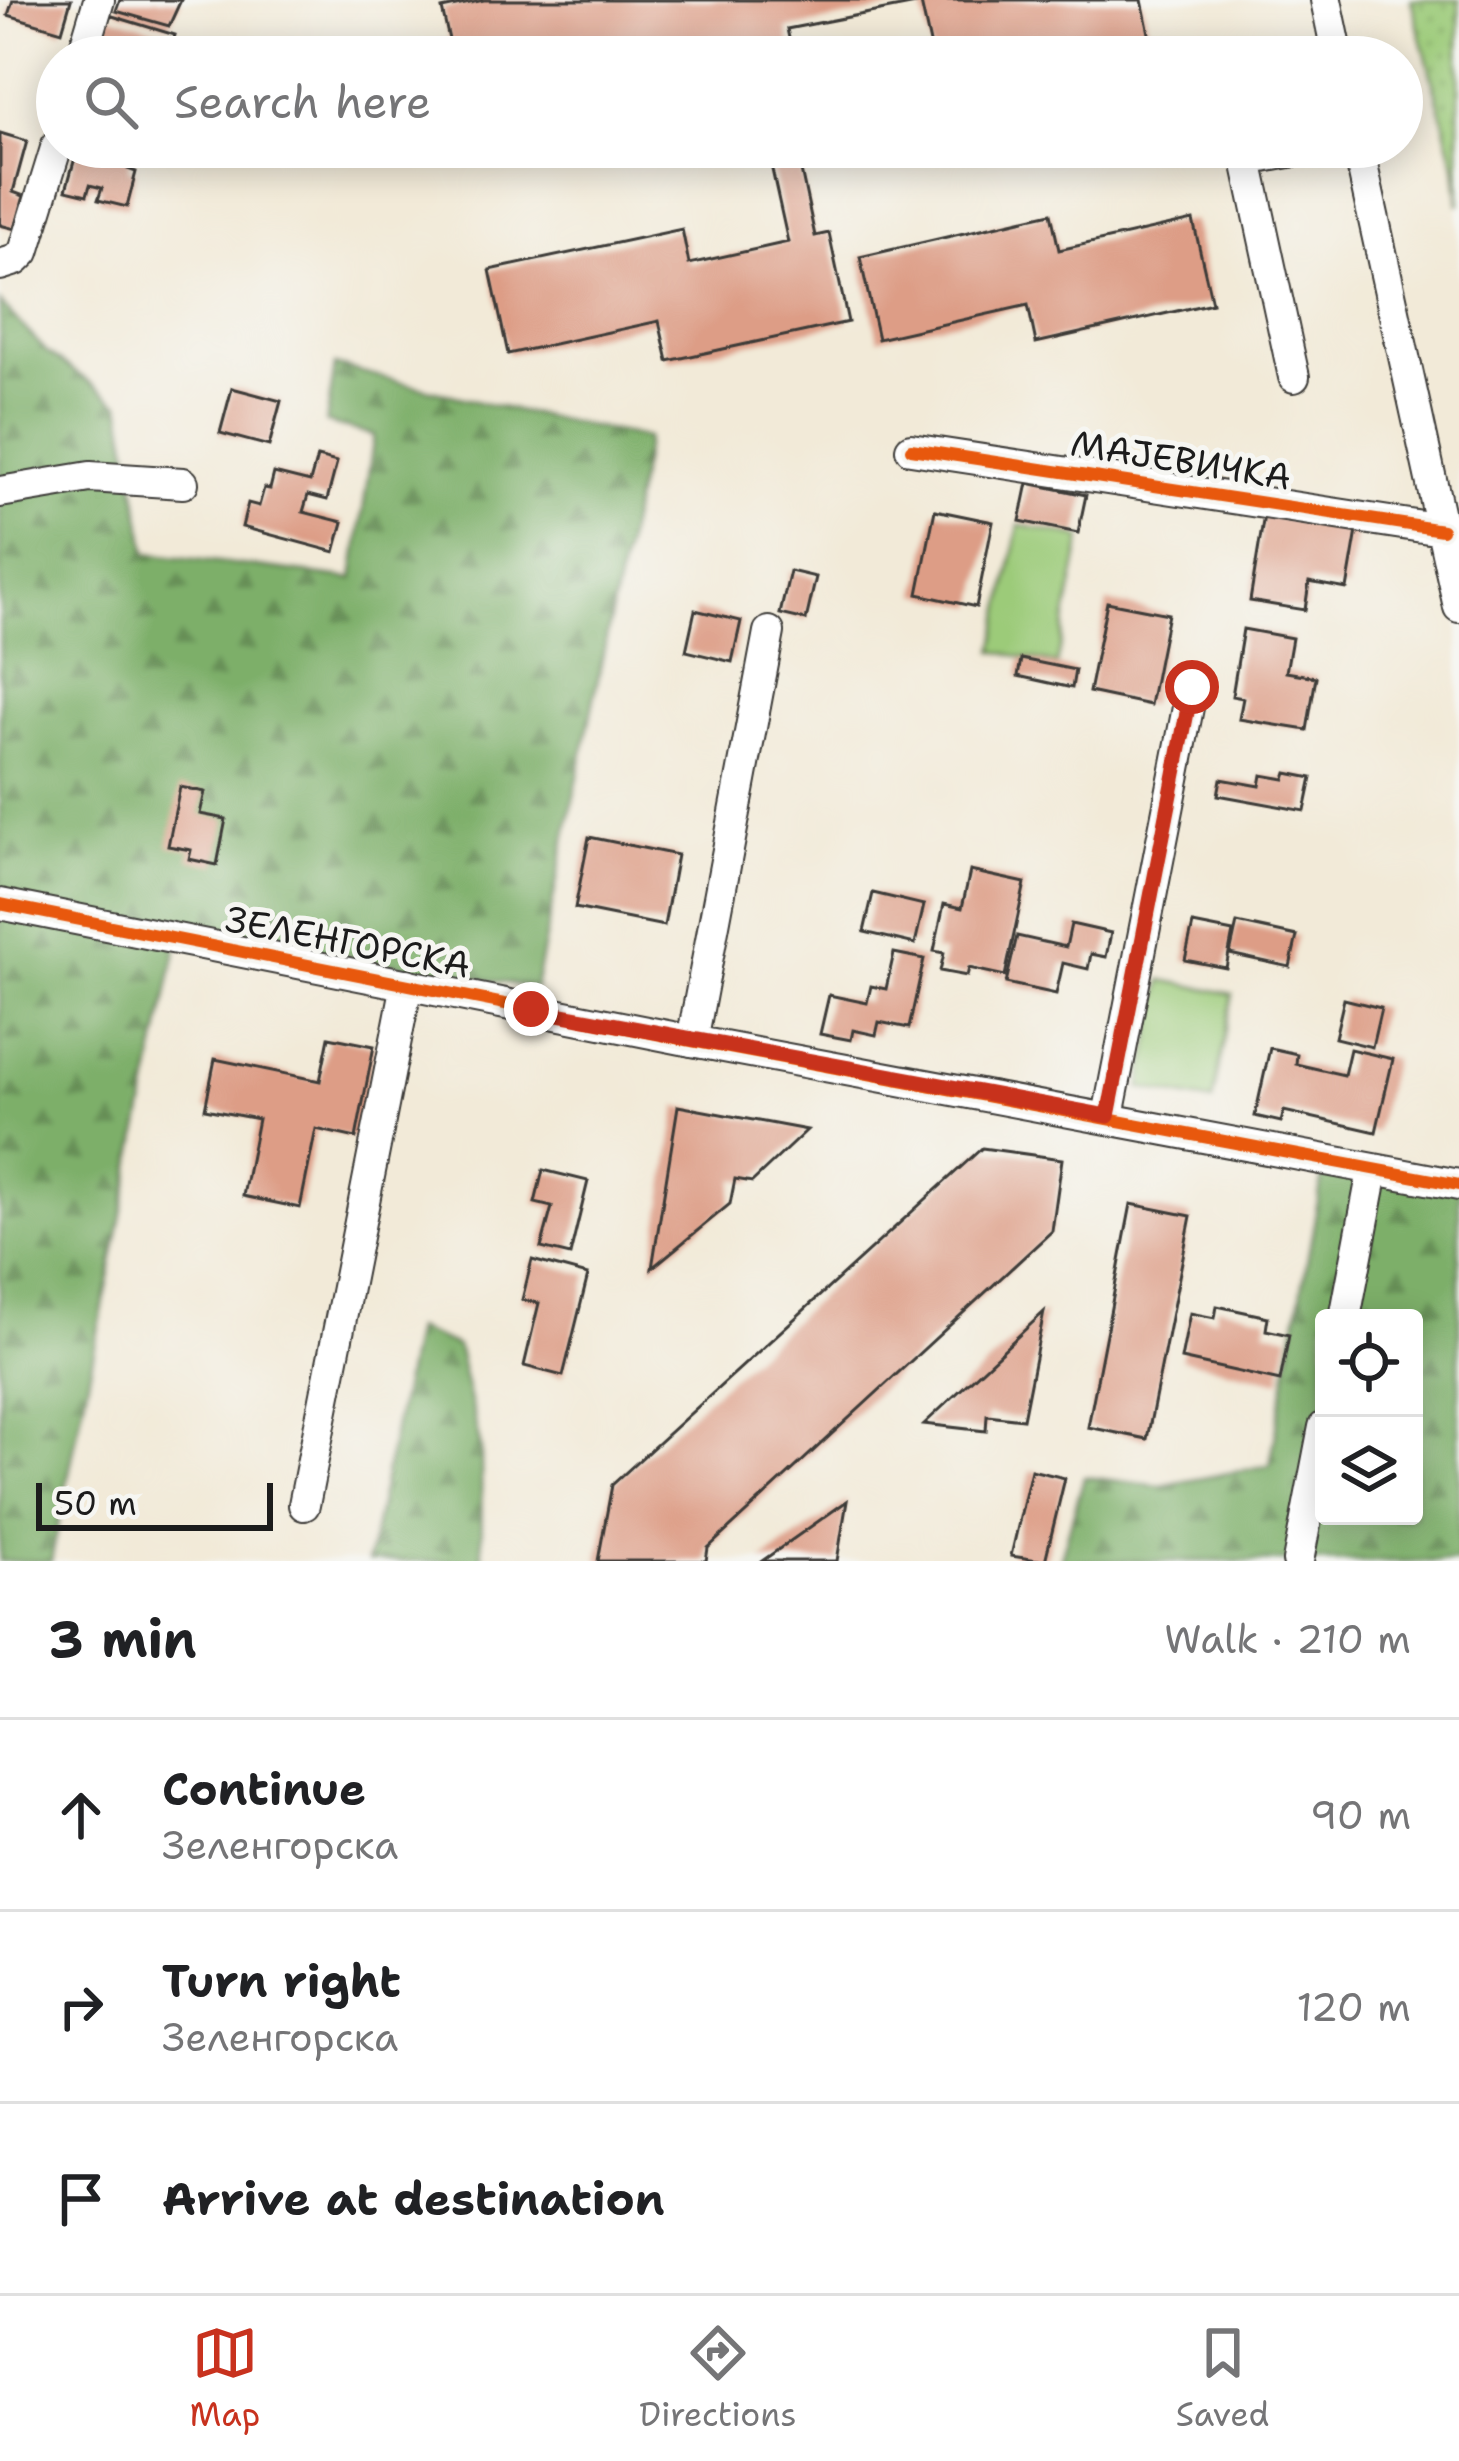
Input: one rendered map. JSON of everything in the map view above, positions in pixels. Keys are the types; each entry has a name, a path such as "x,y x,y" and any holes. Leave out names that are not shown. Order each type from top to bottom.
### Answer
{"street":[{"path":"88,36 99,0"},
{"path":"1326,0 1334,36"},
{"path":"0,265 24,252 50,168"},
{"path":"1249,168 1294,377"},
{"path":"1363,168 1459,607"},
{"name":"МАЈЕВИЧКА","path":"911,449 1442,530"},
{"path":"0,492 90,477 183,483"},
{"path":"692,1041 769,632"},
{"path":"1108,1116 1192,687"},
{"name":"ЗЕЛЕНГОРСКА","path":"0,904 692,1041 1459,1185"},
{"path":"304,1505 407,984"},
{"path":"1347,1309 1373,1171"},
{"path":"1298,1561 1315,1473"}],"green space":[{"path":"1411,0 1459,0 1459,205 1455,165"},
{"path":"0,302 48,353 121,404 147,553 353,579 374,435 326,423 335,365 490,405 647,438 535,988 181,927 51,1561 0,1561"},
{"path":"1019,525 1082,538 1057,664 994,651"},
{"path":"1162,980 1233,994 1212,1102 1141,1088"},
{"path":"1325,1162 1459,1185 1459,1561 1060,1561 1084,1477 1161,1486 1270,1465"},
{"path":"414,1329 457,1346 481,1448 482,1561 368,1561"}],"building":[{"path":"13,0 71,0 62,31 8,15"},
{"path":"120,0 181,0 169,26 116,11"},
{"path":"484,0 1142,0 1150,36 928,36 921,3 787,29 789,36 448,36 442,9"},
{"path":"109,15 175,35 175,36 103,36"},
{"path":"0,133 27,141 13,192 24,196 15,229 0,225"},
{"path":"72,168 136,172 127,207 98,200 102,188 90,185 87,195 66,190"},
{"path":"772,168 800,168 815,236 829,233 848,322 668,361 659,321 508,354 490,270 682,229 689,264 788,242"},
{"path":"1051,213 1059,250 1193,220 1212,303 1036,343 1028,305 878,339 860,257"},
{"path":"232,388 281,401 269,446 220,433"},
{"path":"317,457 337,462 327,500 308,495 303,512 343,522 335,552 242,527 248,503 259,506 274,473 310,482"},
{"path":"1028,483 1086,495 1078,533 1020,521"},
{"path":"935,510 993,522 976,607 918,594"},
{"path":"1264,515 1357,531 1347,589 1309,582 1305,610 1250,601"},
{"path":"790,571 816,577 806,620 780,614"},
{"path":"1107,602 1168,614 1150,705 1089,692"},
{"path":"695,610 741,621 732,662 686,651"},
{"path":"1243,629 1292,638 1286,672 1316,677 1307,730 1239,719 1243,698 1232,696"},
{"path":"1021,659 1075,670 1072,688 1018,676"},
{"path":"1287,773 1312,778 1305,811 1218,795 1221,779 1260,786 1262,775 1285,779"},
{"path":"180,787 205,792 200,814 226,819 217,865 189,859 191,850 168,846"},
{"path":"589,837 677,855 664,926 575,908"},
{"path":"970,871 1025,883 1005,976 969,968 967,976 940,971 944,953 934,951 944,904 962,908"},
{"path":"873,893 924,905 915,944 864,932"},
{"path":"1237,923 1297,936 1290,967 1230,954"},
{"path":"1071,924 1111,933 1106,957 1091,954 1088,969 1063,963 1056,994 1006,983 1017,936 1066,947"},
{"path":"1193,924 1233,932 1226,968 1185,960"},
{"path":"894,953 924,959 909,1028 879,1022 876,1035 853,1030 851,1040 820,1034 829,995 867,1003 871,986 886,989"},
{"path":"1344,999 1381,1008 1372,1047 1335,1038"},
{"path":"329,1037 374,1046 356,1138 316,1129 300,1208 243,1196 258,1119 205,1109 215,1059 320,1081"},
{"path":"1270,1048 1297,1054 1296,1064 1344,1075 1350,1049 1393,1059 1376,1132 1284,1111 1281,1122 1255,1116"},
{"path":"678,1106 807,1130 752,1182 735,1179 730,1204 652,1268"},
{"path":"982,1148 1062,1159 1052,1231 708,1548 706,1561 598,1561 612,1485"},
{"path":"543,1170 588,1181 570,1255 541,1248 552,1207 535,1203"},
{"path":"1131,1204 1191,1216 1147,1439 1088,1427"},
{"path":"532,1260 588,1275 563,1376 524,1366 539,1303 522,1300"},
{"path":"1217,1306 1268,1317 1266,1330 1289,1335 1280,1381 1181,1359 1190,1313 1215,1318"},
{"path":"1044,1312 1023,1419 987,1415 986,1431 924,1424"},
{"path":"1031,1470 1065,1478 1045,1561 1011,1556"},
{"path":"847,1501 837,1561 762,1561"}],"cycle path":[{"path":"911,449 1442,530"},
{"path":"1108,1116 1192,687"},
{"path":"0,904 692,1041 1459,1185"}],"route":[{"path":"531,1009 1108,1116 1192,687"}]}
